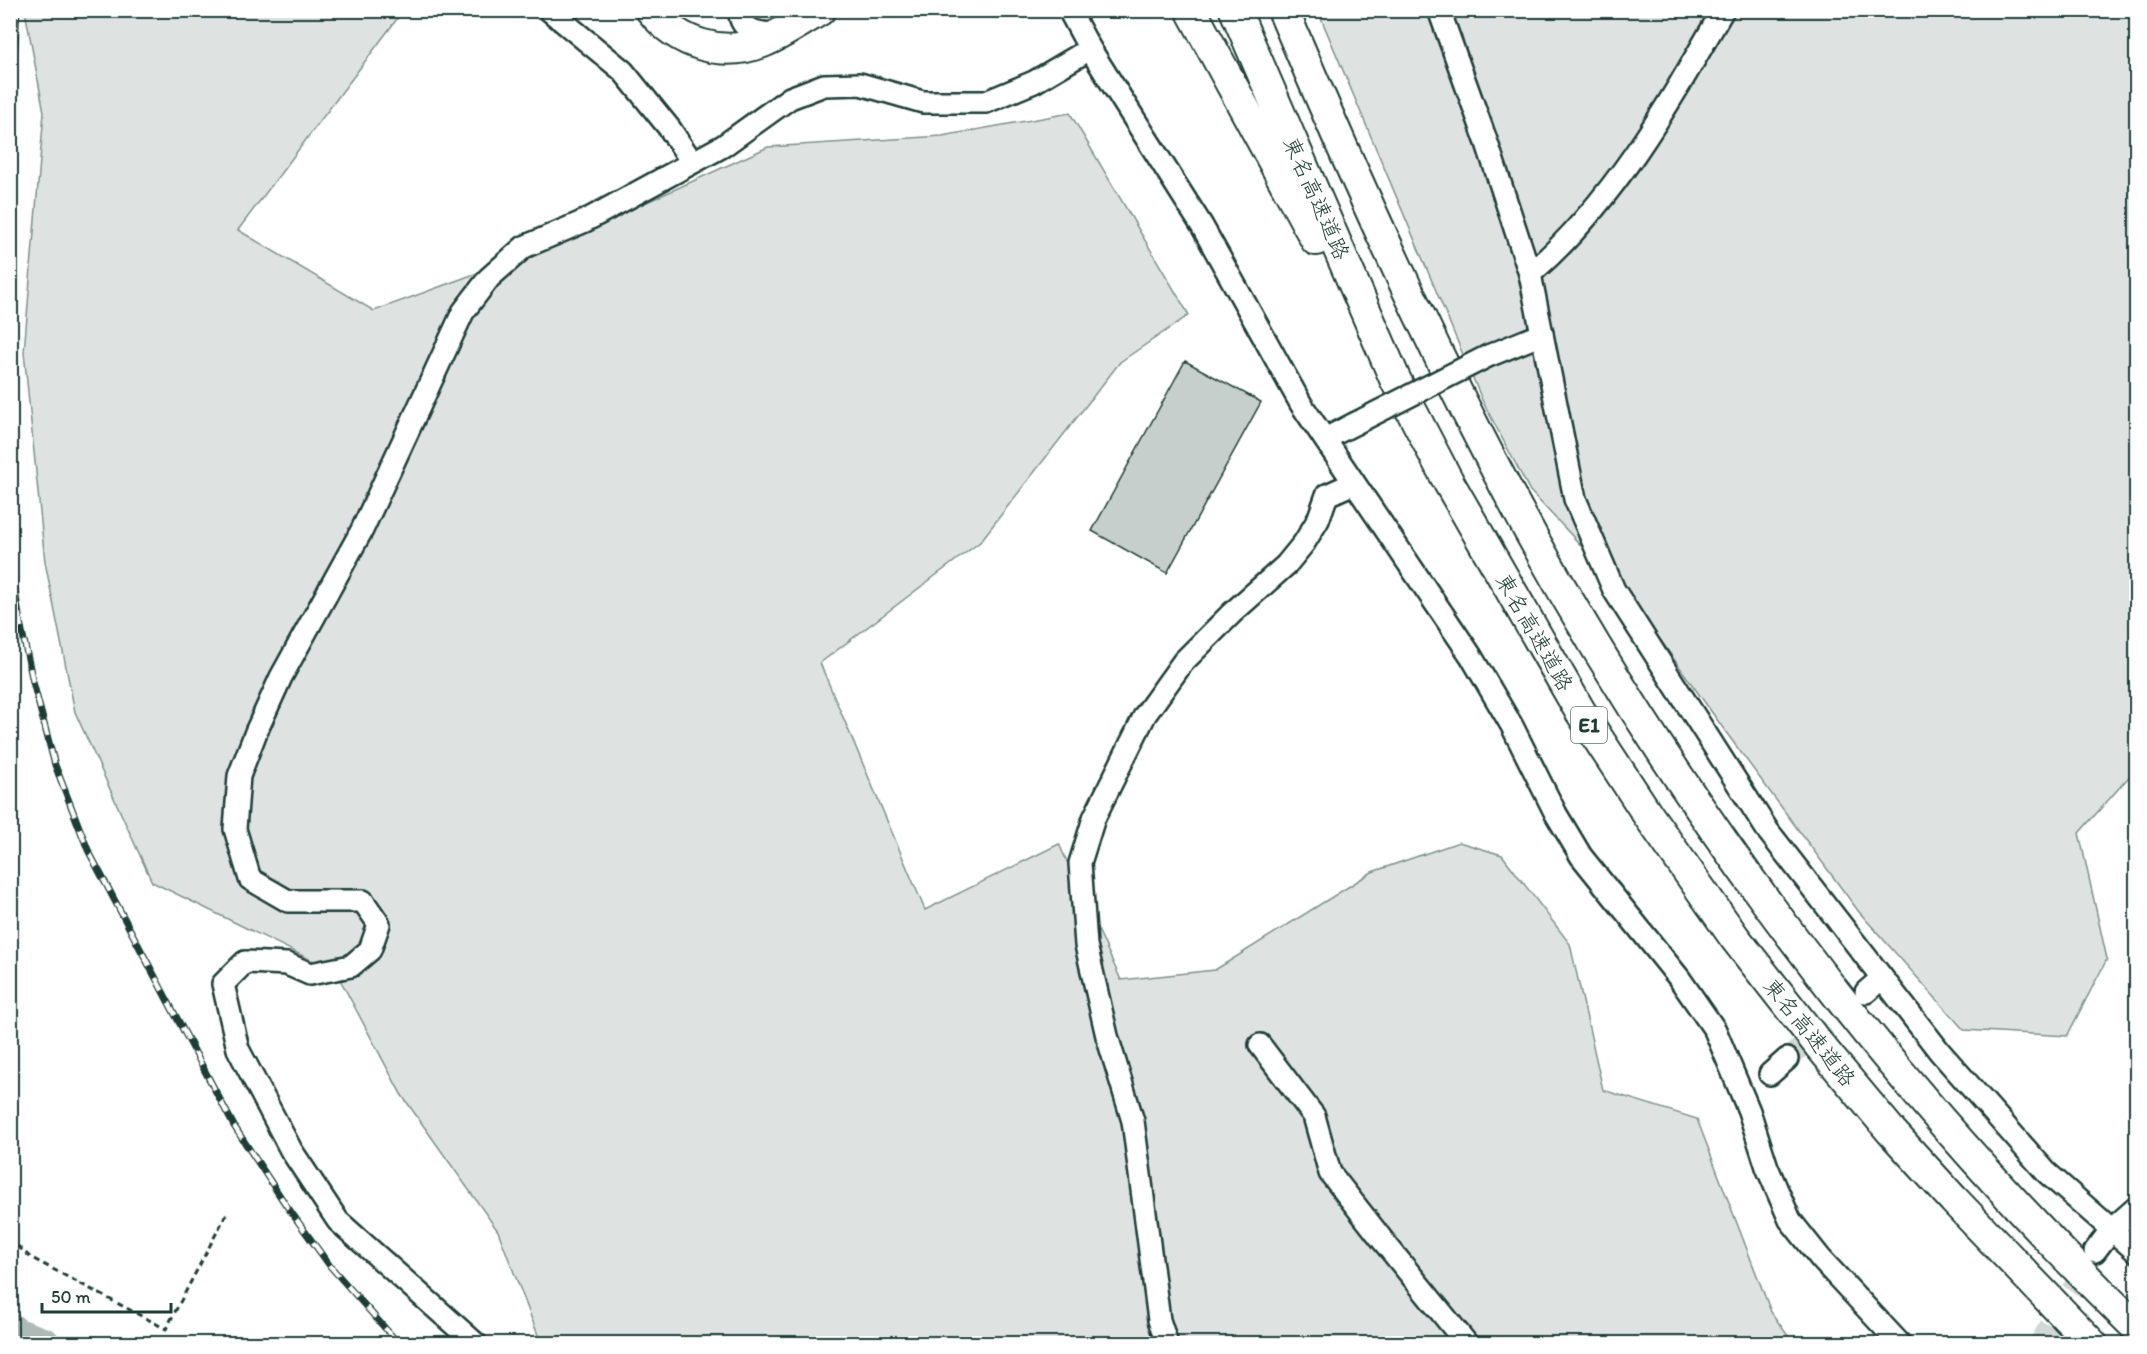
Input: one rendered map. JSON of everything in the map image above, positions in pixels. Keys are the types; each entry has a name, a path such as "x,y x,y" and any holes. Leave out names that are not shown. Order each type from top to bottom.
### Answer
{"highway":[{"path":"651,10 663,25 678,35 711,48 729,50 748,47 778,34 820,10"},
{"path":"1191,10 1287,188 1395,379"},
{"name":"東名高速道路","path":"1235,10 1395,379 1448,481 1580,711 1648,815 1735,938 1819,1045 1891,1131 2002,1252 2092,1344"},
{"name":"東名高速道路","path":"1288,20 1396,266 1479,438 1549,565 1630,701 1718,833 1802,950 1890,1060 1980,1165 2083,1275 2136,1327"}],"street":[{"path":"549,10 623,71 670,129 692,162"},
{"path":"740,10 739,16 754,33 778,34"},
{"path":"1069,10 1090,49 1202,226 1301,404 1472,656 1512,726 1556,814 1581,856 1679,978 1714,1030 1749,1111 1767,1167 1790,1220 1821,1259 1900,1344"},
{"path":"1439,10 1487,143 1530,274 1575,499 1614,591 1768,831 1874,985 1940,1052 2046,1172 2136,1251"},
{"path":"1530,274 1557,251 1593,210 1657,122 1723,10"},
{"path":"476,1344 338,1221 291,1150 238,1049 224,984 245,962 287,964 310,974 351,966 370,950 380,924 363,901 288,901 250,879 234,829 239,776 281,677 362,530 463,312 489,278 524,247 585,221 723,146 790,98 824,85 860,84 923,102 986,102 1034,82 1090,49"},
{"path":"1324,439 1488,356 1542,334"},
{"path":"1167,1344 1159,1320 1133,1121 1107,1036 1086,945 1080,863 1094,818 1145,715 1183,662 1232,613 1286,565 1304,543 1327,495 1354,483"},
{"path":"1260,1045 1314,1116 1330,1173 1467,1344"},
{"path":"1770,1074 1787,1059"},
{"path":"2095,1251 2111,1230 2136,1208"}],"path":[{"path":"10,1239 30,1257 166,1329 228,1211"}],"shaded area":[{"path":"25,11 403,11 238,230 374,311 548,247 768,147 942,136 1070,113 1189,315 1120,362 980,542 820,663 925,910 1059,844 1121,980 1215,970 1372,872 1459,842 1502,855 1570,944 1603,1090 1697,1119 1771,1312 1793,1343 541,1343 498,1231 401,1094 336,972 152,882 75,712 45,562 24,352 44,112"},
{"path":"1318,11 2136,11 2136,769 2079,833 2107,959 2067,1036 1964,1030 1859,912 1632,600 1530,491 1483,402"}],"building":[{"path":"1185,361 1261,402 1167,573 1092,531"}],"waterway":[{"path":"10,1328 15,1333 45,1344"}],"tunnel":[{"path":"1787,1059 1857,1000"},
{"path":"2039,1344 2089,1262"}],"railway":[{"path":"10,119 17,10"},
{"path":"10,558 20,622 33,682 55,765 88,850 234,1126 330,1266 399,1344"}]}
